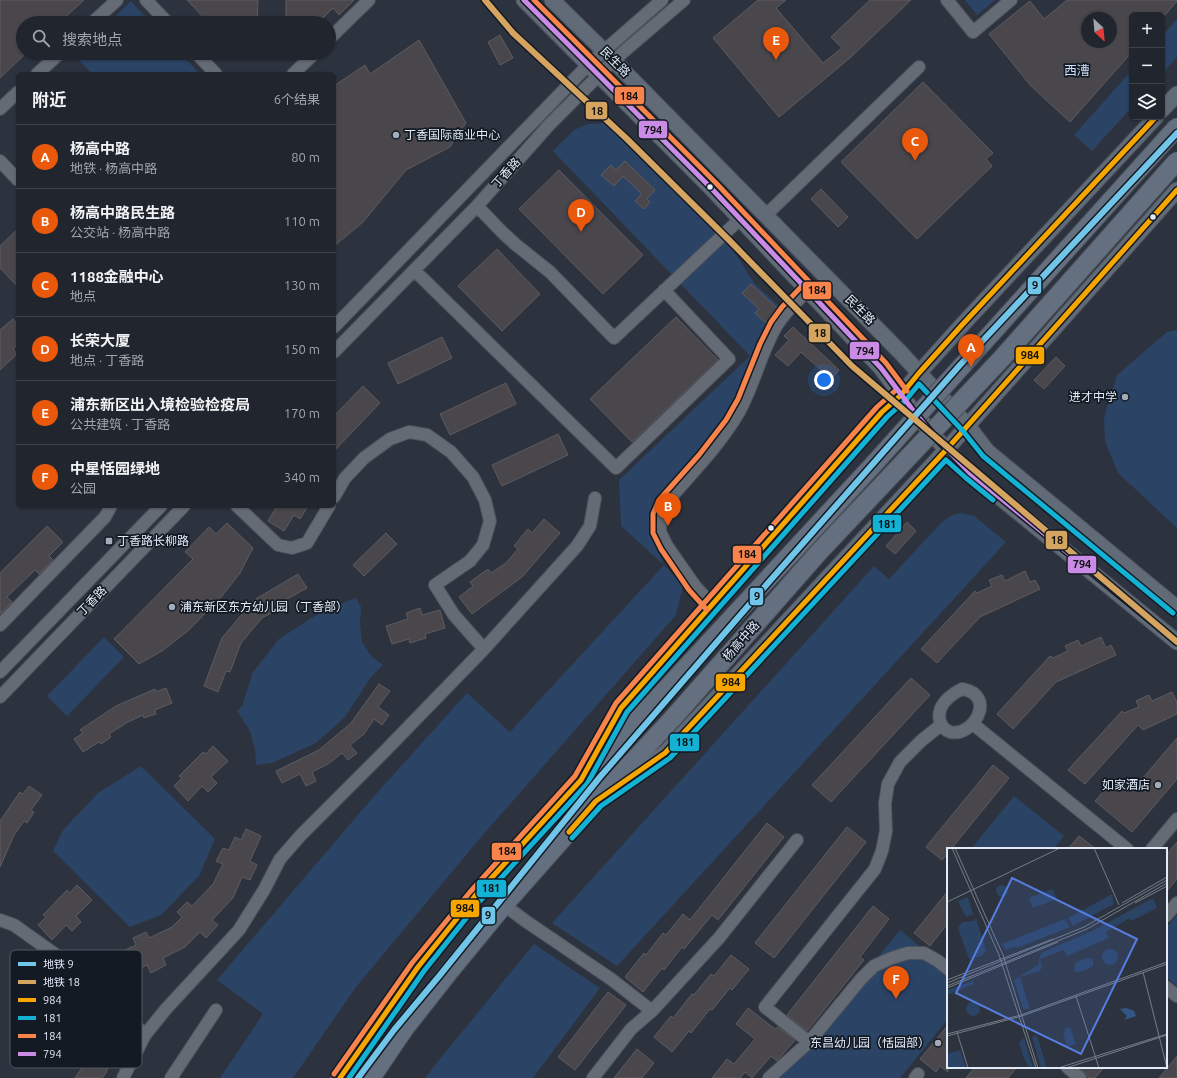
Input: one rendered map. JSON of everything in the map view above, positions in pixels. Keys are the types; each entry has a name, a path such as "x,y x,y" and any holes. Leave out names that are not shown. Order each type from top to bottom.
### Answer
{"highway":[{"name":"杨高中路","path":"340,1078 418,967 475,896 877,460 1177,127"},
{"name":"杨高中路","path":"372,1078 405,1028 504,905 820,552 1003,357 1177,161"}],"main road":[{"name":"民生路","path":"524,0 711,188 881,368 946,450 970,473 1177,642"},
{"name":"民生路","path":"552,0 901,353 968,426 986,451 1177,608"},
{"path":"1165,107 1177,94"},
{"path":"581,780 621,708 882,412 901,395 918,372 1153,120"},
{"name":"杨高中路","path":"596,801 665,753 968,426 1177,190"}],"street":[{"path":"100,16 117,0"},
{"path":"146,0 161,16"},
{"path":"336,32 369,0"},
{"name":"丁香路","path":"336,325 609,56 662,0"},
{"name":"丁香路","path":"609,56 684,0"},
{"path":"947,0 973,32 1011,0"},
{"path":"39,72 52,60"},
{"path":"203,60 214,72"},
{"path":"295,72 308,60"},
{"path":"766,215 919,67"},
{"name":"丁香路","path":"336,350 477,206 549,125 594,70"},
{"path":"0,109 16,94"},
{"path":"0,161 16,178"},
{"path":"477,206 515,244 550,272 614,338 740,219"},
{"path":"414,270 616,468 729,359 664,290"},
{"path":"712,605 695,586 667,546 660,532 660,516 665,504 726,432 740,410 768,342 778,324 789,309 807,291"},
{"path":"336,494 345,478 364,458 390,439 409,432 427,435 451,452 473,476 485,500 490,521 483,545 470,561 435,585 454,615 484,649"},
{"path":"142,1041 166,1009 239,930 284,854 484,649 576,546 590,526 595,498"},
{"path":"0,625 105,517 110,508"},
{"name":"丁香路","path":"0,672 159,508"},
{"name":"丁香路","path":"0,697 182,508"},
{"path":"239,508 278,545 292,548 307,543 328,508"},
{"path":"962,689 970,690 977,695 981,704 973,724 964,731 955,733 947,731 941,725 939,717 940,708 954,693 962,689"},
{"path":"973,724 1126,848"},
{"path":"809,1042 765,1007 875,869 882,851 886,831 885,803 888,784 900,762 922,740 941,725"},
{"path":"1153,848 1177,819"},
{"path":"593,1078 631,1029 652,1011 719,938 797,840"},
{"path":"1167,915 1177,903"},
{"path":"504,905 611,980 652,1011"},
{"path":"0,920 14,925 48,950"},
{"path":"769,1078 809,1042 861,979 874,966 908,953 924,953 947,968"},
{"path":"1167,988 1177,996"},
{"path":"171,1078 216,1010"},
{"path":"142,1032 145,1035"},
{"path":"123,1078 128,1068"},
{"path":"1068,1068 1080,1078"}],"shaded area":[{"path":"965,0 995,0 977,15"},
{"path":"131,1 145,16 115,16"},
{"path":"1177,19 1177,57 1165,71 1165,48 1165,33"},
{"path":"79,60 187,60 198,72 90,72"},
{"path":"1129,73 1129,110 1092,151 1074,135"},
{"path":"605,123 621,131 721,232 755,284 782,309 767,330 736,403 721,426 659,498 651,517 650,534 664,565 621,526 619,480 750,356 553,151 574,130 588,124"},
{"path":"1177,330 1177,528 1118,473 1105,441 1104,417 1117,375 1167,332"},
{"path":"963,513 974,516 1006,542 617,966 552,923 874,566 889,579 942,522 952,515"},
{"path":"664,565 683,586 676,615 482,836 356,987 293,1078 220,1078 263,1014 217,980 375,795 467,693 510,732"},
{"path":"356,598 361,607 360,624 362,642 371,656 383,665 371,677 345,717 316,743 272,763 256,765 255,749 250,731 237,711 242,706 253,672 279,639 324,610"},
{"path":"104,637 124,657 67,716 47,696"},
{"path":"141,766 215,839 199,876 161,915 130,927 53,851 63,830 98,793"},
{"path":"1014,796 1064,836 1055,848 972,848"},
{"path":"1177,915 1177,986 1167,978 1167,927"},
{"path":"900,930 947,968 947,1020 900,1078 769,1078 809,1042"},
{"path":"534,944 600,988 533,1078 425,1078 435,1065"}],"building":[{"path":"0,0 84,0 67,16 16,16 16,60 19,60 0,78"},
{"path":"187,0 258,0 257,16 202,16"},
{"path":"286,0 354,0 339,15 333,8 325,16 286,16"},
{"path":"758,0 786,0 776,8 823,63 842,48 831,37 870,0 911,0 851,57 779,117 713,38"},
{"path":"1067,0 1177,0 1165,15 1165,12 1129,12 1129,55 1070,122 1031,86 989,34 1030,1 1044,19"},
{"path":"500,35 513,58 500,65 488,42"},
{"name":"丁香国际商业中心","path":"419,40 466,123 450,147 406,170 363,222 336,244 336,85 365,65 370,74"},
{"path":"923,82 993,153 986,159 992,166 917,239 841,162"},
{"path":"625,161 655,190 647,199 650,202 644,209 635,201 642,194 623,176 614,186 601,175 611,165 616,170"},
{"path":"559,170 643,255 603,294 519,209"},
{"path":"821,189 848,217 838,227 811,199"},
{"path":"16,231 16,285 0,268 0,246"},
{"path":"497,249 540,294 502,331 458,286"},
{"path":"751,284 778,309 766,323 755,313 759,309 742,293"},
{"path":"676,317 718,360 632,442 590,399"},
{"path":"13,319 16,323 16,346 13,349 16,355 0,370 0,330"},
{"path":"793,327 839,370 831,379 801,352 788,366 775,355 789,340 784,336"},
{"path":"442,337 452,358 398,384 388,363"},
{"path":"1056,357 1065,366 1044,389 1034,380"},
{"path":"506,383 516,404 450,435 440,414"},
{"path":"363,386 380,403 336,449 336,414"},
{"path":"558,434 568,455 502,486 492,465"},
{"path":"276,508 307,508 300,519 294,515 284,531 268,521"},
{"path":"544,519 560,533 522,577 472,614 459,597 473,586 470,582 488,569 491,573 506,563 518,549 514,546 528,529 532,533"},
{"path":"907,522 916,531 895,554 886,546"},
{"path":"227,523 253,548 240,573 222,596 189,630 162,651 139,664 114,639 193,559 185,552 209,527 216,534"},
{"path":"47,526 63,542 49,556 53,560 39,574 35,570 7,597 12,602 0,614 0,573"},
{"path":"386,533 397,544 364,576 353,565"},
{"path":"1025,571 1030,582 1035,580 1040,589 980,617 937,663 921,649 975,591 977,593 992,586 989,580 1002,575 1005,581"},
{"path":"298,574 307,588 287,599 289,603 262,618 241,643 230,672 226,671 218,692 204,686 222,638 254,600"},
{"path":"420,608 422,615 440,610 445,628 425,634 426,638 410,643 409,639 392,644 386,626 408,619 406,613"},
{"path":"1101,637 1106,648 1111,645 1116,655 1056,682 1013,729 997,714 1050,656 1053,658 1068,651 1065,646 1078,640 1081,646"},
{"path":"911,678 930,695 831,802 812,785"},
{"path":"379,684 390,691 378,707 389,715 382,725 374,719 364,734 350,745 357,753 348,760 342,753 328,764 312,772 316,781 306,786 300,774 282,783 276,771 319,750 351,723"},
{"path":"166,688 172,703 155,710 156,714 144,718 143,715 128,722 109,734 111,737 101,744 99,742 83,752 74,739 83,733 80,730 116,706 155,689 156,692"},
{"path":"1172,692 1177,702 1177,714 1143,730 1138,725 1085,784 1068,770 1122,711 1124,713 1139,707 1136,701 1149,695 1152,701"},
{"path":"1177,738 1177,779 1132,832 1095,801 1115,778 1131,792"},
{"path":"213,746 228,761 211,777 217,783 208,792 202,786 188,801 174,786 182,778 179,776 203,752 206,754"},
{"path":"993,765 1009,778 952,848 947,848 947,854 942,860 926,847"},
{"path":"29,786 42,795 31,810 34,812 27,823 24,821 14,835 0,867 0,821 20,792 23,794"},
{"path":"767,823 784,837 718,920 712,915 684,949 682,947 664,970 662,968 643,992 625,977 644,953 646,955 663,933 666,935 683,914 690,920"},
{"path":"847,827 866,842 774,958 755,943"},
{"path":"246,829 261,836 250,861 257,865 250,880 242,877 233,898 212,920 218,925 206,938 200,932 185,947 163,958 166,965 151,973 147,965 142,967 142,950 125,950 136,945 133,938 146,932 149,938 172,927 182,917 177,912 187,902 192,906 213,884 223,864 216,861 223,848 229,850 235,837 241,840"},
{"path":"1079,836 1095,848 1069,848"},
{"path":"1177,842 1177,879 1167,891 1167,854"},
{"path":"77,885 92,900 76,916 81,922 72,931 66,925 52,940 38,925 46,917 43,915 67,890 70,893"},
{"path":"947,892 947,924 930,946 914,933"},
{"path":"873,906 889,919 860,957 864,960 807,1031 787,1015"},
{"path":"731,955 749,969 732,990 730,988 712,1010 710,1009 691,1033 689,1031 672,1052 654,1037 671,1016 673,1018 692,994 694,995 711,974 714,976"},
{"path":"608,992 626,1005 575,1070 558,1057"},
{"path":"748,1008 775,1029 778,1027 795,1040 777,1061 771,1056 752,1078 745,1072 740,1078 712,1078 727,1059 734,1064 755,1039 736,1024"},
{"path":"947,1026 948,1072 940,1066 936,1072 920,1059"},
{"path":"637,1049 654,1063 642,1078 614,1078"},
{"path":"1177,1056 1177,1078 1159,1078"},
{"path":"82,1068 108,1068 102,1078 75,1078"},
{"path":"974,1068 1016,1068 1008,1078 966,1078"},
{"path":"1080,1068 1103,1068 1095,1078 1089,1078"}],"metro line":[{"name":"18","path":"485,0 513,33 627,139 729,240 852,366 1177,642"},
{"name":"9","path":"358,1078 394,1030 600,777 768,583 960,365 1177,133"}],"transit line":[{"name":"794","path":"524,0 711,188 881,368 934,436 970,473 1177,642"},
{"name":"184","path":"534,0 716,183 886,363 907,391"},
{"name":"984","path":"340,1078 418,967 475,896 581,780 621,708 882,412 901,395 962,325 1153,120"},
{"name":"984","path":"569,832 596,801 665,753 946,450 1177,190"},
{"name":"184","path":"707,610 689,590 661,549 653,533 653,514 659,500 699,455 726,420 738,399 760,344 771,322 782,307 802,286"},
{"name":"181","path":"349,1078 424,971 480,901 587,784 627,712 887,417 906,400 919,384 963,431 983,456 1173,613"},
{"name":"184","path":"334,1074 412,963 470,892 575,776 616,703 877,407 896,390"},
{"name":"181","path":"572,838 601,806 670,758 946,460 993,500"}],"place":[{"name":"浦东新区出入境检验检疫局","path":"776,60"},
{"name":"丁香国际商业中心","path":"396,135"},
{"name":"1188金融中心","path":"915,161"},
{"name":"长荣大厦","path":"581,232"},
{"name":"杨高中路","path":"971,367"},
{"name":"进才中学","path":"1125,397"},
{"name":"杨高中路民生路","path":"668,526"},
{"name":"丁香路长柳路","path":"109,541"},
{"name":"浦东新区东方幼儿园（丁香部）","path":"172,607"},
{"name":"如家酒店","path":"1158,785"},
{"name":"中星恬园绿地","path":"896,999"},
{"name":"东昌幼儿园（恬园部）","path":"938,1043"}],"district":[{"name":"西漕","path":"1077,70"}]}
